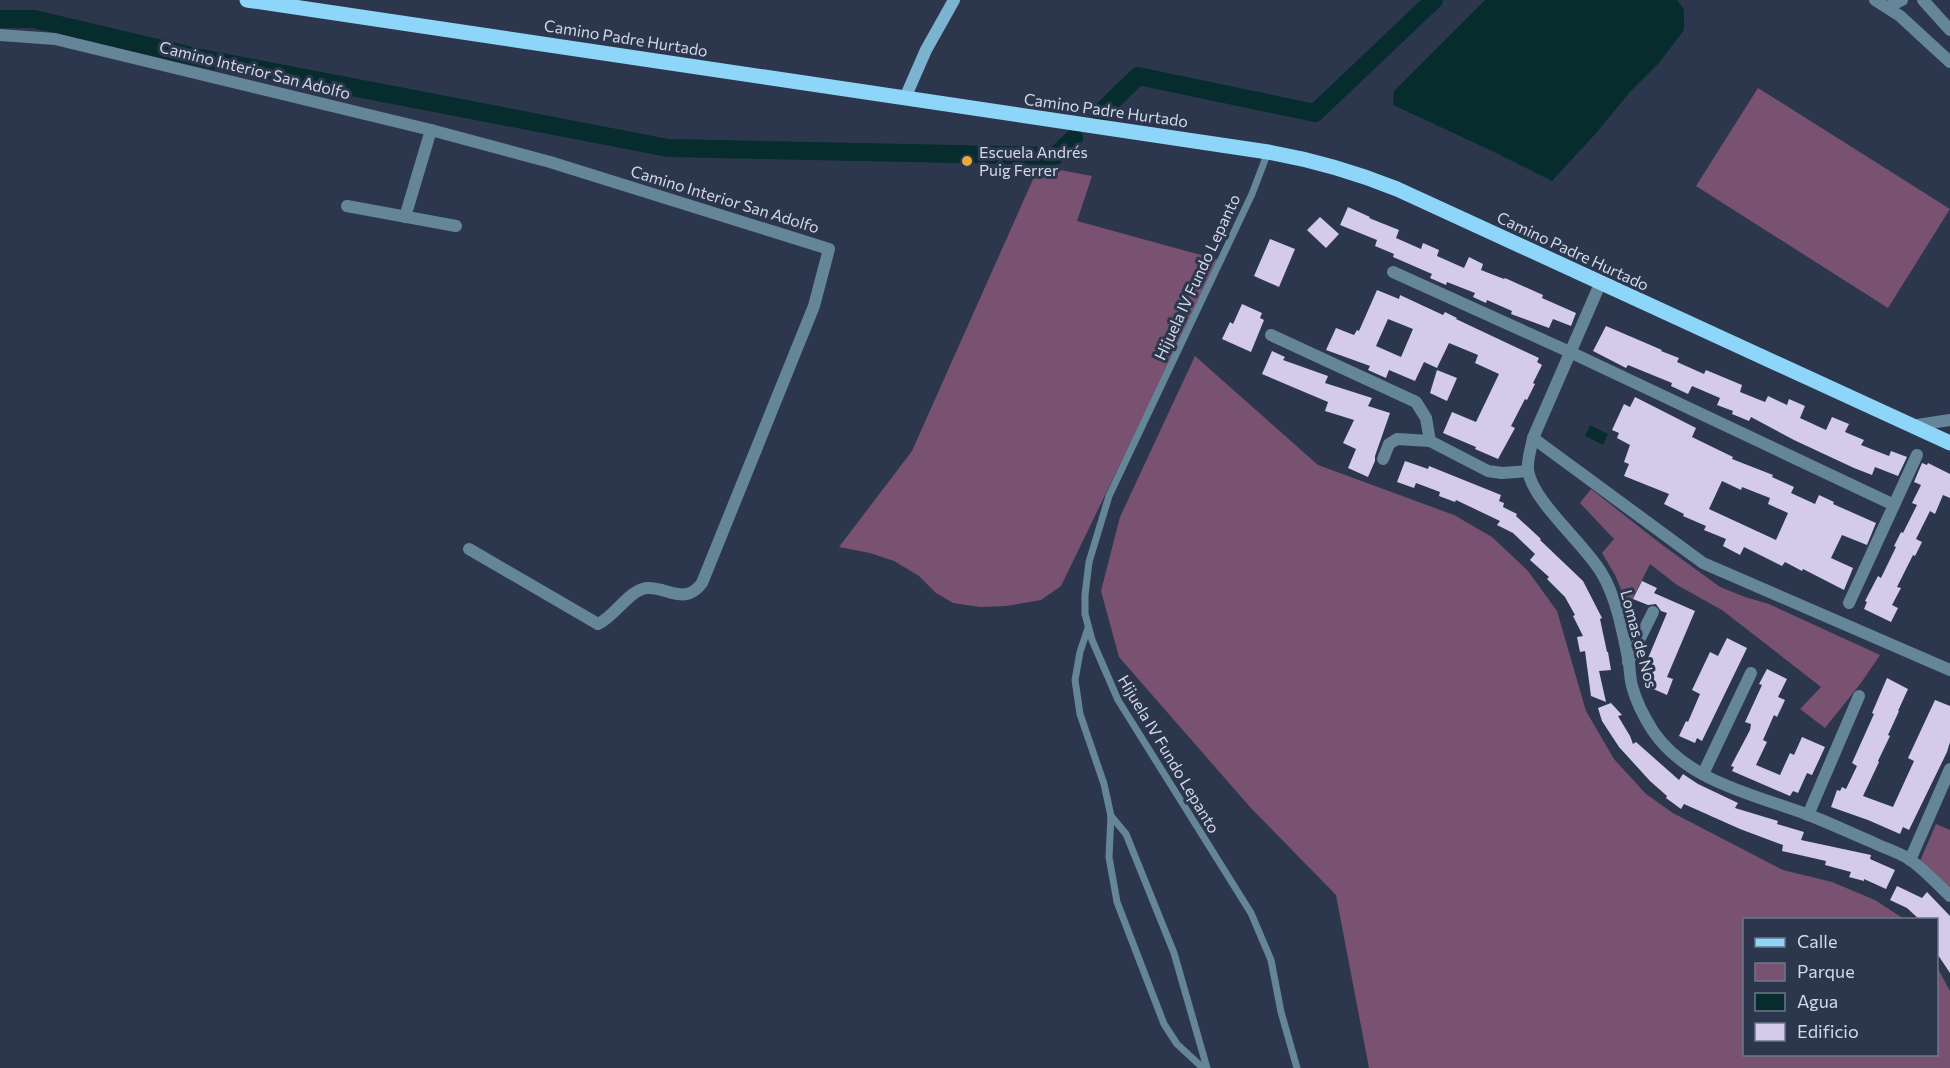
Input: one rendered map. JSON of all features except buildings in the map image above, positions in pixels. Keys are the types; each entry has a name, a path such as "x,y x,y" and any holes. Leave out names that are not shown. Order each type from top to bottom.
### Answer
{"main road":[{"name":"Camino Padre Hurtado","path":"247,0 1268,152 1321,163 1372,179 1950,443"},
{"path":"905,98 926,50 954,0"}],"street":[{"path":"1875,0 1900,16 1950,62"},
{"path":"1888,7 1902,0"},
{"path":"1923,0 1950,30"},
{"name":"Camino Interior San Adolfo","path":"0,35 55,39 431,130 550,162 829,249 814,306 715,552 702,583 696,591 680,595 646,588 633,594 598,624 469,549"},
{"path":"405,217 431,130"},
{"path":"347,206 456,226"},
{"path":"1393,272 1572,353 1894,505"},
{"path":"1383,459 1389,444 1397,440 1430,441 1488,471 1502,473 1528,471 1528,458 1533,438 1572,353 1600,284"},
{"path":"1272,334 1416,402 1426,418 1430,441"},
{"path":"1911,426 1950,420"},
{"path":"1533,438 1703,563 1950,670"},
{"path":"1849,603 1917,455"},
{"name":"Lomas de Nos","path":"1528,471 1534,488 1602,573 1612,596 1632,685 1643,713 1667,749 1703,774 1734,789 1808,815 1910,860 1950,896"},
{"path":"1628,662 1653,612"},
{"path":"1703,774 1751,673"},
{"path":"1808,815 1859,696"},
{"path":"1910,860 1950,769"}],"lane":[{"name":"Hijuela IV Fundo Lepanto","path":"1268,152 1252,194 1109,496 1089,562 1085,614 1103,669 1118,700 1251,913 1271,960 1281,1012 1297,1068"},
{"path":"1088,626 1075,680 1080,714 1104,784 1110,816 1110,857 1118,902 1164,1024 1177,1044 1205,1068"},
{"path":"1110,816 1126,834 1174,953 1205,1068"}],"green space":[{"path":"1758,88 1950,209 1888,308 1696,186"},
{"path":"1039,166 1092,176 1077,221 1219,260 1061,586 1041,600 1006,606 980,607 953,603 936,593 919,576 894,561 870,553 839,547 912,451"},
{"path":"1195,356 1318,465 1454,515 1492,537 1528,571 1557,611 1586,711 1614,759 1646,794 1673,813 1783,870 1832,882 1875,900 1902,918 1743,918 1743,1056 1938,1056 1938,969 1950,991 1950,1068 1369,1068 1336,895 1250,807 1119,657 1101,591 1120,517"},
{"path":"1591,489 1720,587 1769,604 1880,655 1825,728 1800,709 1821,687 1722,610 1677,585 1650,564 1630,604 1626,601 1602,553 1614,539 1580,503"},
{"path":"1936,824 1950,830 1950,889 1920,861"}],"water":[{"path":"1485,0 1677,0 1684,10 1684,30 1659,63 1629,93 1552,181 1393,105 1394,91"},
{"path":"1590,425 1608,434 1603,445 1585,436"}],"waterway":[{"path":"1100,113 1138,76 1315,113 1434,0"},
{"path":"0,19 34,19 196,57 668,148 1055,156 1074,138"}],"place":[{"name":"Escuela Andrés Puig Ferrer","path":"967,161"}]}
